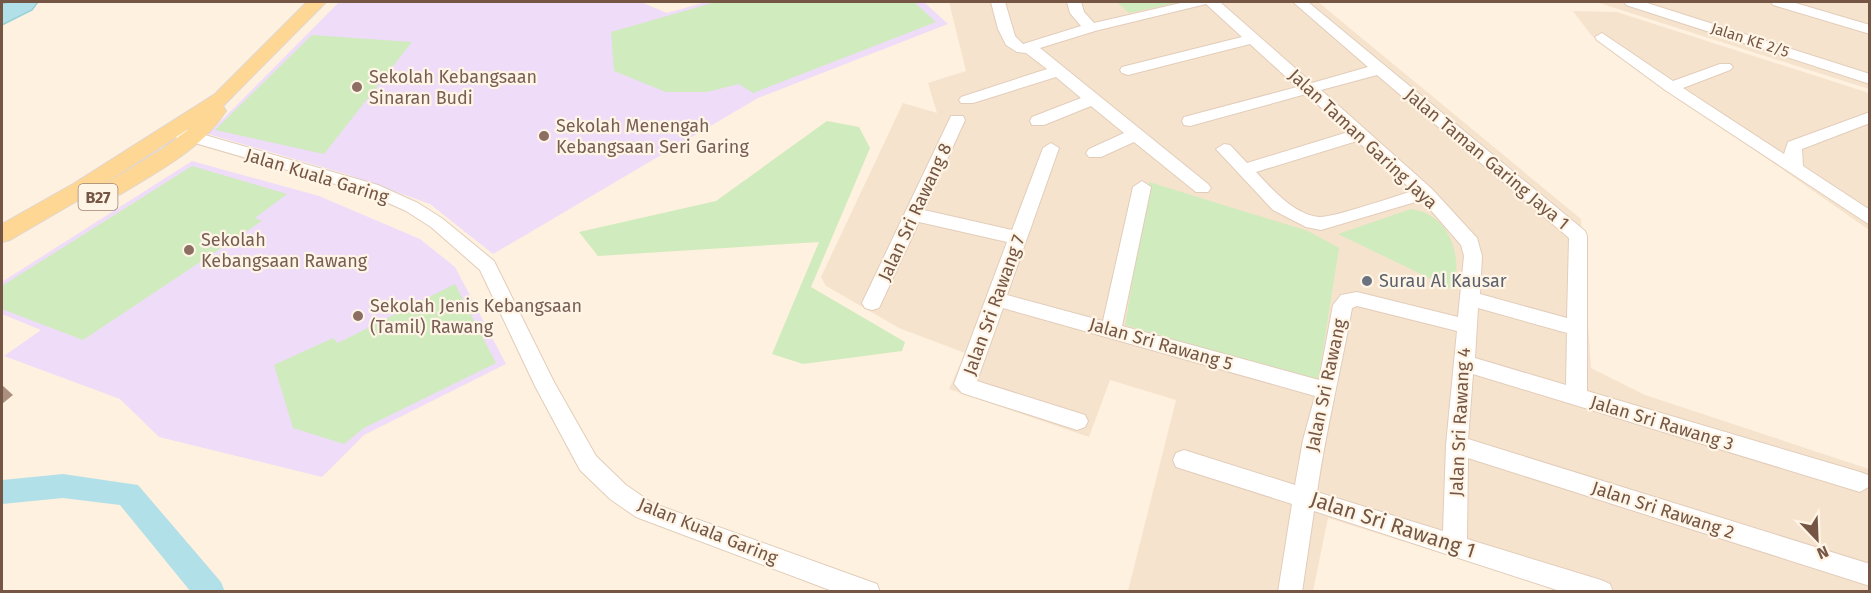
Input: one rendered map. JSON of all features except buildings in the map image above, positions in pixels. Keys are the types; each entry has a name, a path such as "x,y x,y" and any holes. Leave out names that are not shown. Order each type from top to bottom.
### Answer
{"main road":[{"name":"B27","path":"2,234 214,117 222,98 317,2"},
{"name":"B27","path":"2,250 89,203 181,134"}],"street":[{"path":"998,2 1012,42 1018,48 1030,48 1091,28 1201,2"},
{"path":"1074,2 1077,13 1091,28"},
{"name":"Jalan Taman Garing Jaya","path":"1212,2 1426,193 1470,243 1473,256 1470,298"},
{"name":"Jalan Taman Garing Jaya 1","path":"1300,2 1578,236 1576,397"},
{"name":"Jalan KE 2/5","path":"1637,2 1869,79"},
{"path":"1778,2 1804,5 1869,30"},
{"path":"1602,37 1671,87 1869,219"},
{"path":"1128,70 1252,39"},
{"path":"1030,48 1202,188"},
{"path":"1671,87 1725,67"},
{"path":"1190,121 1380,69"},
{"path":"967,100 1058,70"},
{"path":"1038,121 1093,99"},
{"path":"1795,170 1792,155 1794,146 1869,117"},
{"name":"Jalan Sri Rawang 8","path":"872,303 957,120"},
{"name":"Jalan Kuala Garing","path":"181,134 372,189 412,207 437,223 486,266 546,386 588,463 618,492 644,510 868,591"},
{"path":"1095,153 1137,134"},
{"path":"1245,169 1361,134"},
{"name":"Jalan Sri Rawang 7","path":"1051,148 965,384 1077,421"},
{"path":"1224,149 1283,208 1311,223 1321,224 1426,193"},
{"path":"1111,329 1142,187"},
{"path":"914,214 1018,238"},
{"name":"Jalan Sri Rawang","path":"1290,591 1314,440 1327,391 1343,305 1348,300 1357,298 1465,326"},
{"path":"1470,298 1576,327"},
{"name":"Jalan Sri Rawang 4","path":"1455,545 1457,445 1465,326 1470,298"},
{"name":"Jalan Sri Rawang 5","path":"996,299 1111,329 1327,391"},
{"name":"Jalan Sri Rawang 3","path":"1463,363 1860,482"},
{"name":"Jalan Sri Rawang 2","path":"1457,445 1869,575"},
{"name":"Jalan Sri Rawang 1","path":"1184,460 1601,591"}],"shaded area":[{"name":"Sekolah Menengah Kebangsaan Seri Garing","path":"339,2 641,2 667,13 706,2 924,2 948,24 758,98 493,254 430,204 346,174 208,134"},
{"path":"949,2 1318,2 1581,219 1591,368 1645,395 1869,469 1869,591 1562,591 1328,518 1313,591 1128,591 1176,400 1110,380 1089,437 949,389 965,353 899,328 826,286 821,277 903,103 937,113 928,83 966,71"},
{"path":"1596,2 1869,2 1869,89"},
{"path":"1573,11 1617,12 1869,93 1869,230 1591,35"},
{"path":"192,161 319,196 420,239 455,267 506,364 364,435 322,477 159,437 120,399 4,356 41,330 2,314 2,282"}],"green space":[{"path":"716,2 914,2 936,22 753,93 739,84 707,92 666,92 614,71 611,32"},
{"path":"1117,2 1180,2 1129,13"},
{"path":"312,35 412,42 324,154 215,130"},
{"path":"827,121 859,127 870,148 811,287 905,342 902,351 803,364 772,354 819,242 598,256 579,232 716,201"},
{"path":"192,166 287,194 255,218 262,221 83,340 2,309 2,286"},
{"path":"1149,182 1308,231 1339,248 1318,382 1125,325"},
{"path":"1411,209 1436,219 1450,239 1456,263 1454,290 1338,234"},
{"path":"455,284 496,363 364,428 344,444 293,428 274,365 333,338 338,343"}],"water":[{"path":"38,2 32,10 2,25 2,4"}],"waterway":[{"path":"2,492 63,486 128,494 210,592"}],"place":[{"name":"Sekolah Kebangsaan Sinaran Budi","path":"357,87"},
{"name":"Sekolah Menengah Kebangsaan Seri Garing","path":"544,136"},
{"name":"Sekolah Kebangsaan Rawang","path":"189,250"},
{"name":"Surau Al Kausar","path":"1367,281"},
{"name":"Sekolah Jenis Kebangsaan (Tamil) Rawang","path":"358,316"}]}
